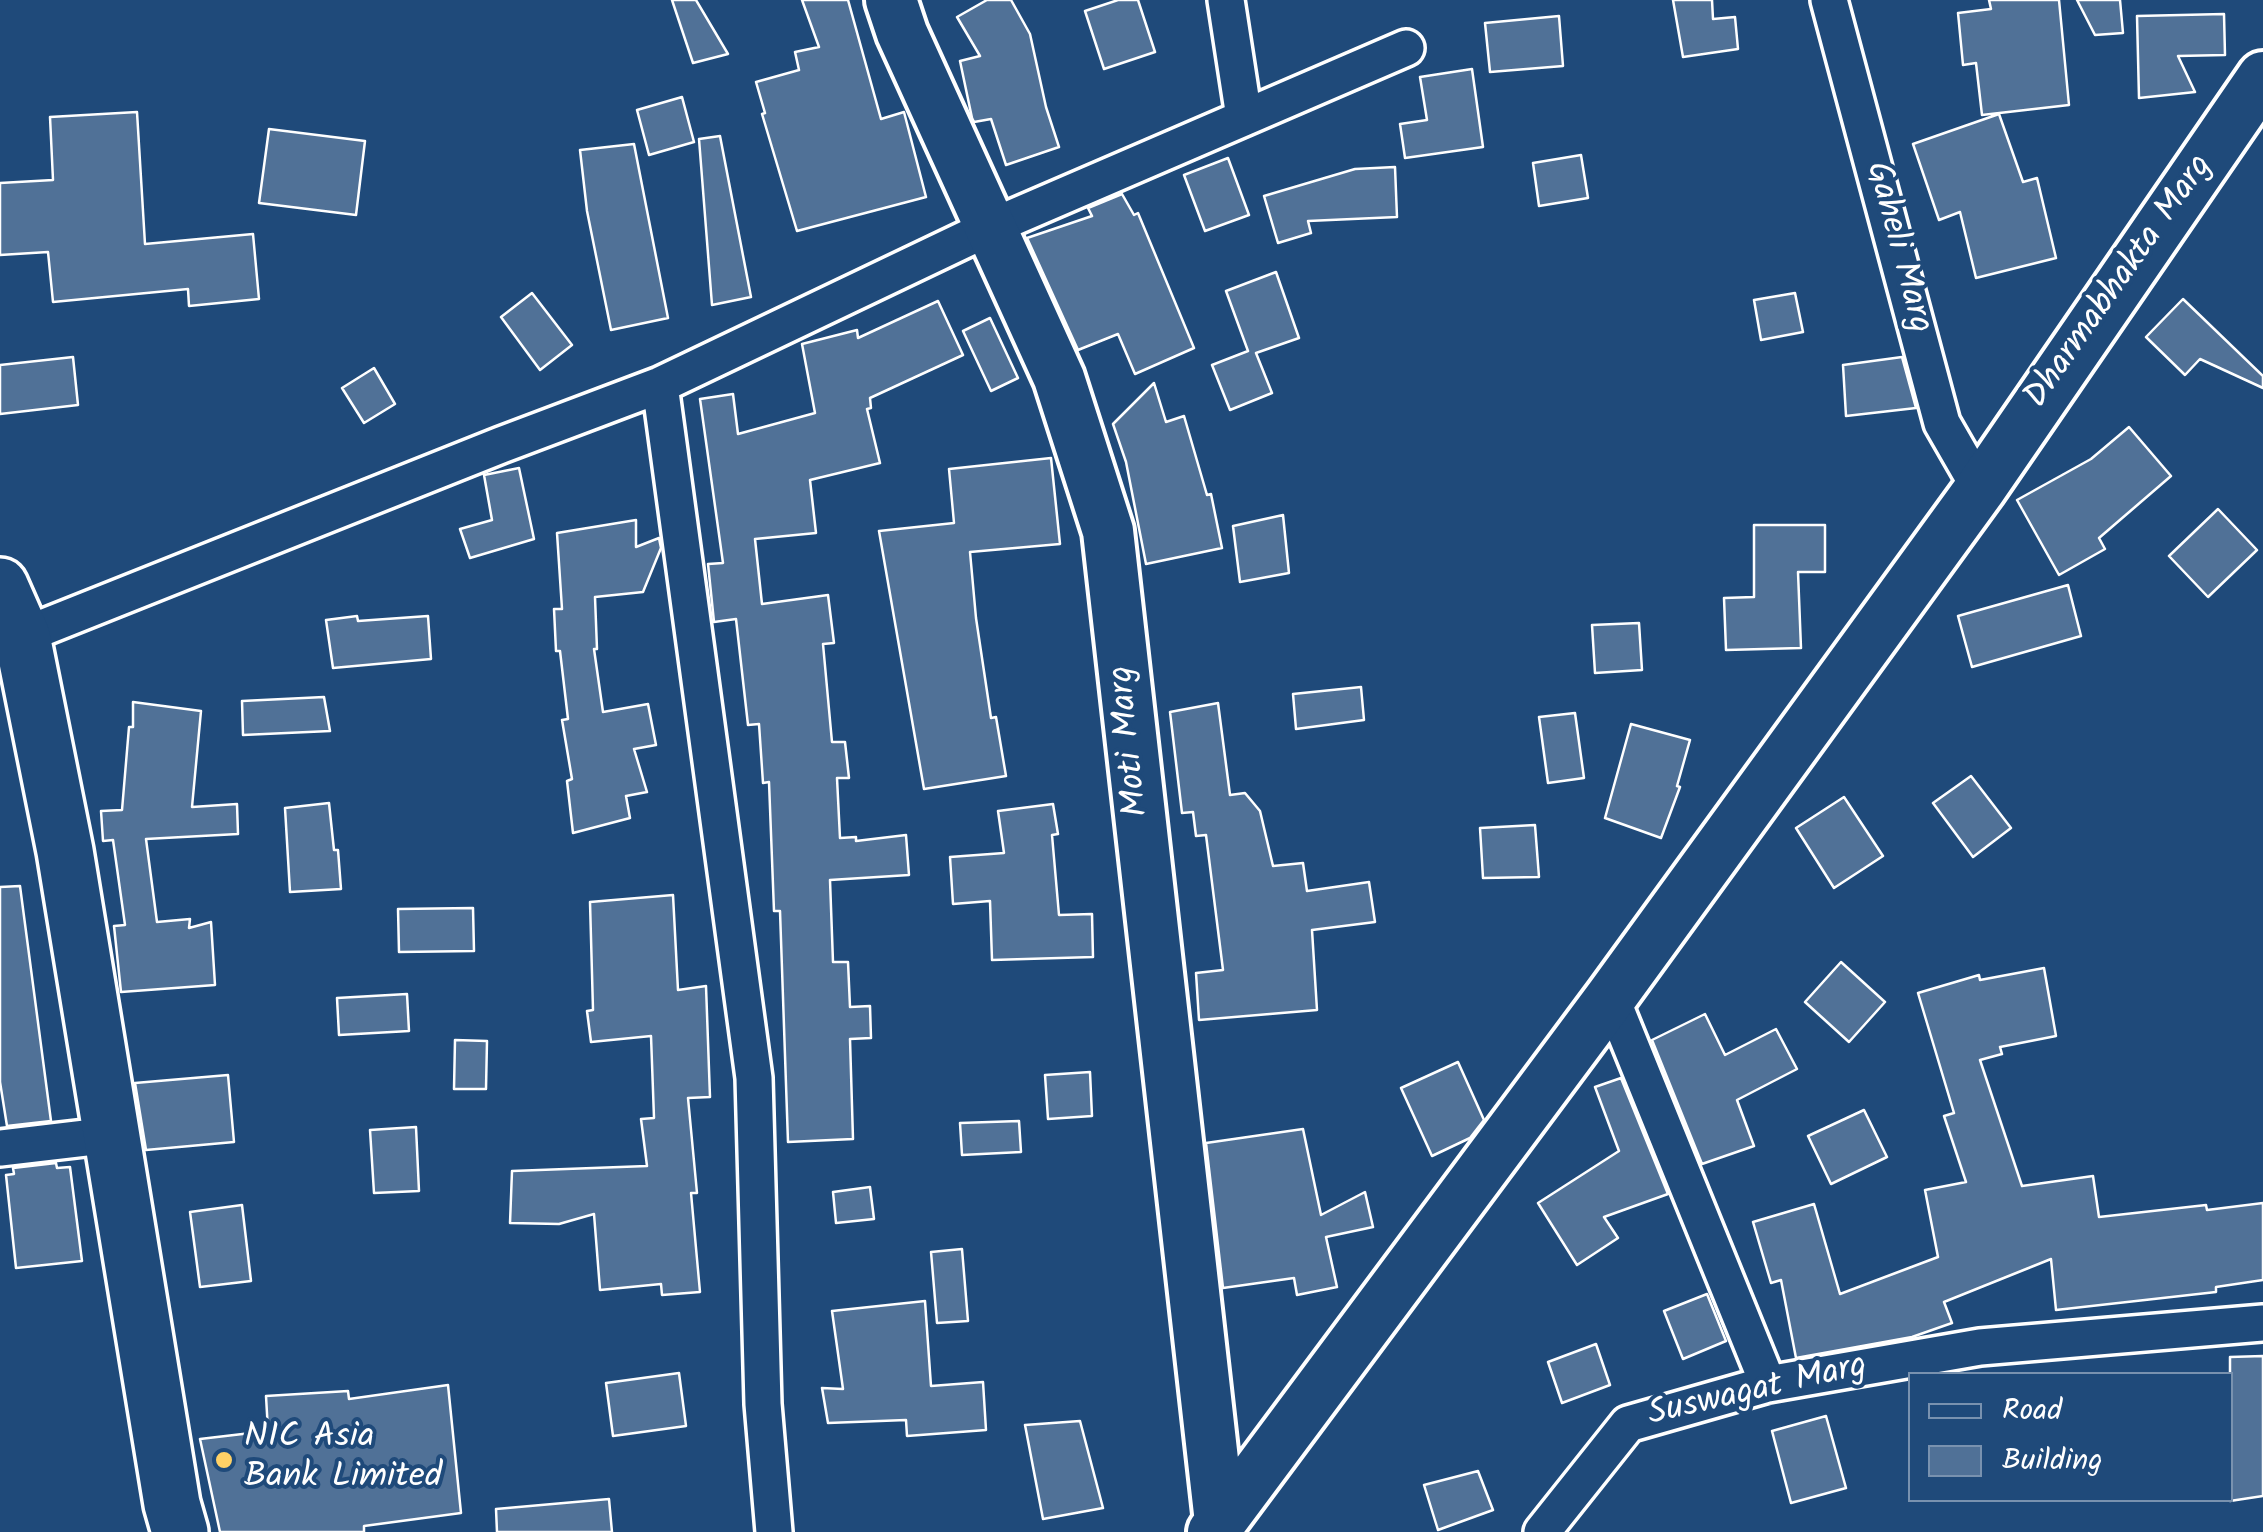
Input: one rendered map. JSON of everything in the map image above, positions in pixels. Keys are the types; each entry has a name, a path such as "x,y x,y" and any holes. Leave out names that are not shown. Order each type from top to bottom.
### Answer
{"main road":[{"path":"0,586 65,851 172,1504 180,1532"}],"street":[{"name":"Moti Marg","path":"891,0 902,33 1059,378 1108,530 1216,1527"},
{"path":"1226,0 1244,117"},
{"name":"Gaheli Marg","path":"1829,0 1942,423 1980,489"},
{"path":"11,642 501,445 660,386 991,227 1406,48"},
{"name":"Dharmabhakta Marg","path":"1216,1527 1611,997 1980,489 2263,77"},
{"path":"660,386 754,1078 763,1404 774,1532"},
{"path":"1611,997 1768,1384"},
{"path":"0,1148 111,1136"},
{"name":"Suswagat Marg","path":"1542,1532 1628,1424 1768,1384 1980,1347 2263,1323"}],"building":[{"path":"672,0 696,0 728,54 693,63"},
{"path":"802,0 848,0 881,119 904,112 926,197 797,231 756,82 799,70 795,52 819,47"},
{"path":"987,0 1011,0 1030,34 1059,147 1006,165 991,119 974,122 972,118 960,61 980,56 957,17"},
{"path":"1118,0 1138,0 1155,52 1104,69 1085,11"},
{"path":"1673,0 1712,0 1713,19 1735,17 1738,49 1683,57"},
{"path":"1989,0 2059,0 2069,105 1982,115 1976,63 1963,65 1958,13 1991,9"},
{"path":"2077,0 2120,0 2123,33 2095,35"},
{"path":"2224,14 2225,55 2178,56 2195,92 2139,98 2137,16"},
{"path":"1559,16 1563,66 1490,72 1485,23"},
{"path":"1472,69 1483,147 1405,158 1400,124 1427,120 1420,77"},
{"path":"682,97 694,142 649,155 637,110"},
{"path":"137,112 145,244 253,234 259,299 189,306 188,289 53,302 48,252 0,255 0,183 53,180 50,117"},
{"path":"1999,114 2023,182 2037,178 2056,258 1976,278 1960,212 1939,220 1913,144"},
{"path":"269,129 365,141 356,215 259,203"},
{"path":"720,136 751,297 712,305 699,139"},
{"path":"634,144 668,318 611,330 587,211 580,150"},
{"path":"1581,155 1588,198 1539,206 1533,163"},
{"path":"1228,158 1249,215 1205,231 1184,175"},
{"path":"1395,167 1397,217 1308,221 1311,233 1278,243 1264,196 1355,169"},
{"path":"1122,194 1134,215 1138,213 1194,348 1135,374 1118,334 1078,350 1027,238 1092,216 1088,208"},
{"path":"1276,272 1299,338 1256,353 1272,393 1230,410 1212,365 1248,351 1226,291"},
{"path":"532,293 572,345 540,370 501,317"},
{"path":"1795,293 1803,332 1761,340 1754,300"},
{"path":"2183,299 2263,376 2263,388 2200,359 2185,375 2146,337"},
{"path":"938,301 963,355 870,398 871,408 867,409 880,463 810,480 816,533 755,539 762,604 828,595 834,643 823,644 832,742 845,742 849,778 837,778 840,838 856,837 856,841 906,835 909,875 830,880 833,962 848,962 850,1007 870,1006 871,1038 850,1039 853,1139 788,1142 780,911 774,911 769,782 763,783 759,724 748,725 736,619 714,622 708,564 723,563 700,399 733,394 738,434 815,413 802,344 857,330 858,338"},
{"path":"990,318 1018,378 991,391 963,331"},
{"path":"73,357 78,405 0,414 0,365"},
{"path":"1902,357 1916,408 1846,416 1843,365"},
{"path":"374,368 395,404 364,423 342,388"},
{"path":"1154,383 1166,422 1184,416 1207,495 1211,494 1222,548 1146,564 1126,462 1113,424"},
{"path":"2129,427 2171,476 2099,538 2105,549 2059,575 2017,500 2091,459"},
{"path":"1051,458 1060,544 970,552 991,718 996,717 1006,776 924,789 879,531 954,523 949,469"},
{"path":"519,468 534,539 470,558 460,529 492,520 484,475"},
{"path":"2218,509 2257,550 2208,597 2169,556"},
{"path":"1283,515 1289,573 1240,582 1233,526"},
{"path":"636,520 636,547 659,538 661,548 643,592 595,597 594,649 603,712 648,704 656,745 634,749 647,792 626,796 630,818 573,833 567,781 572,779 562,720 568,719 560,651 556,651 554,609 562,609 557,533"},
{"path":"1754,525 1825,525 1825,572 1798,572 1801,648 1726,650 1724,598 1754,597"},
{"path":"2068,585 2081,636 1972,667 1958,616"},
{"path":"357,616 358,621 428,616 431,659 333,668 326,620"},
{"path":"1639,623 1642,670 1595,673 1592,625"},
{"path":"1361,687 1364,720 1296,729 1293,694"},
{"path":"324,697 330,731 243,735 242,701"},
{"path":"133,702 201,711 192,807 237,804 238,834 146,839 157,922 190,919 189,928 211,922 215,985 121,992 114,926 125,925 113,840 103,841 101,811 122,810"},
{"path":"1218,703 1230,795 1245,793 1260,811 1273,866 1303,863 1307,891 1369,882 1375,922 1312,930 1317,1010 1199,1020 1196,973 1223,970 1206,835 1196,836 1193,812 1182,813 1170,712"},
{"path":"1575,713 1584,778 1548,783 1539,717"},
{"path":"1631,724 1690,740 1677,786 1680,787 1661,838 1605,818"},
{"path":"1971,776 2011,828 1973,857 1933,803"},
{"path":"1844,797 1883,856 1834,888 1796,828"},
{"path":"329,803 341,889 290,892 285,808"},
{"path":"1053,804 1058,834 1052,835 1059,915 1092,914 1093,957 992,960 990,901 953,904 950,857 1004,853 998,811"},
{"path":"1535,825 1539,877 1483,878 1480,828"},
{"path":"20,886 51,1121 7,1126 0,1082 0,887"},
{"path":"673,895 678,990 706,986 710,1097 688,1098 697,1193 691,1193 700,1292 662,1295 661,1284 600,1290 594,1214 559,1224 510,1223 512,1171 647,1166 641,1119 654,1118 651,1036 591,1042 587,1011 593,1010 590,902"},
{"path":"473,908 474,951 399,952 398,909"},
{"path":"1841,962 1885,1002 1849,1042 1805,1002"},
{"path":"2044,968 2056,1036 2000,1047 2002,1054 1980,1060 2022,1186 2093,1176 2099,1217 2263,1203 2263,1280 2216,1287 2216,1292 2056,1310 2051,1259 1944,1302 1952,1323 1912,1337 1796,1358 1781,1280 1771,1283 1753,1222 1814,1204 1840,1294 1938,1257 1925,1190 1966,1182 1944,1116 1954,1113 1918,993 1979,975 1980,980"},
{"path":"407,994 409,1031 339,1035 337,998"},
{"path":"1705,1014 1725,1055 1776,1029 1797,1069 1737,1100 1754,1146 1702,1164 1652,1040"},
{"path":"455,1040 487,1041 486,1089 454,1089"},
{"path":"1458,1062 1484,1120 1470,1138 1432,1156 1401,1088"},
{"path":"1090,1072 1092,1116 1048,1119 1045,1075"},
{"path":"228,1075 234,1142 146,1150 135,1083"},
{"path":"1621,1078 1668,1194 1604,1217 1618,1238 1577,1265 1538,1203 1619,1151 1595,1087"},
{"path":"1864,1110 1887,1157 1831,1184 1808,1136"},
{"path":"1019,1121 1021,1152 962,1155 960,1123"},
{"path":"416,1127 419,1191 374,1193 370,1130"},
{"path":"1303,1129 1321,1215 1365,1192 1373,1227 1326,1237 1337,1287 1297,1295 1294,1278 1223,1288 1206,1143"},
{"path":"56,1163 57,1168 70,1167 82,1261 16,1268 6,1175 14,1174 13,1168"},
{"path":"870,1187 874,1219 836,1223 833,1192"},
{"path":"242,1205 251,1281 200,1287 190,1212"},
{"path":"962,1249 968,1321 937,1323 931,1252"},
{"path":"1707,1294 1726,1341 1683,1359 1664,1311"},
{"path":"925,1301 931,1386 983,1382 986,1430 907,1436 906,1420 828,1423 822,1388 843,1389 832,1311"},
{"path":"1596,1344 1610,1385 1562,1403 1548,1362"},
{"path":"2263,1356 2263,1496 2233,1501 2233,1372 2230,1357"},
{"path":"679,1373 686,1426 613,1436 606,1383"},
{"path":"448,1385 461,1513 364,1526 364,1532 220,1532 200,1439 268,1431 266,1396 348,1391 349,1399"},
{"path":"1826,1416 1846,1488 1791,1503 1772,1431"},
{"path":"1080,1421 1103,1508 1043,1519 1025,1425"},
{"path":"1478,1471 1493,1510 1438,1530 1424,1485"},
{"path":"609,1499 612,1532 497,1532 496,1509"}],"place":[{"name":"NIC Asia Bank Limited","path":"224,1460"}]}
